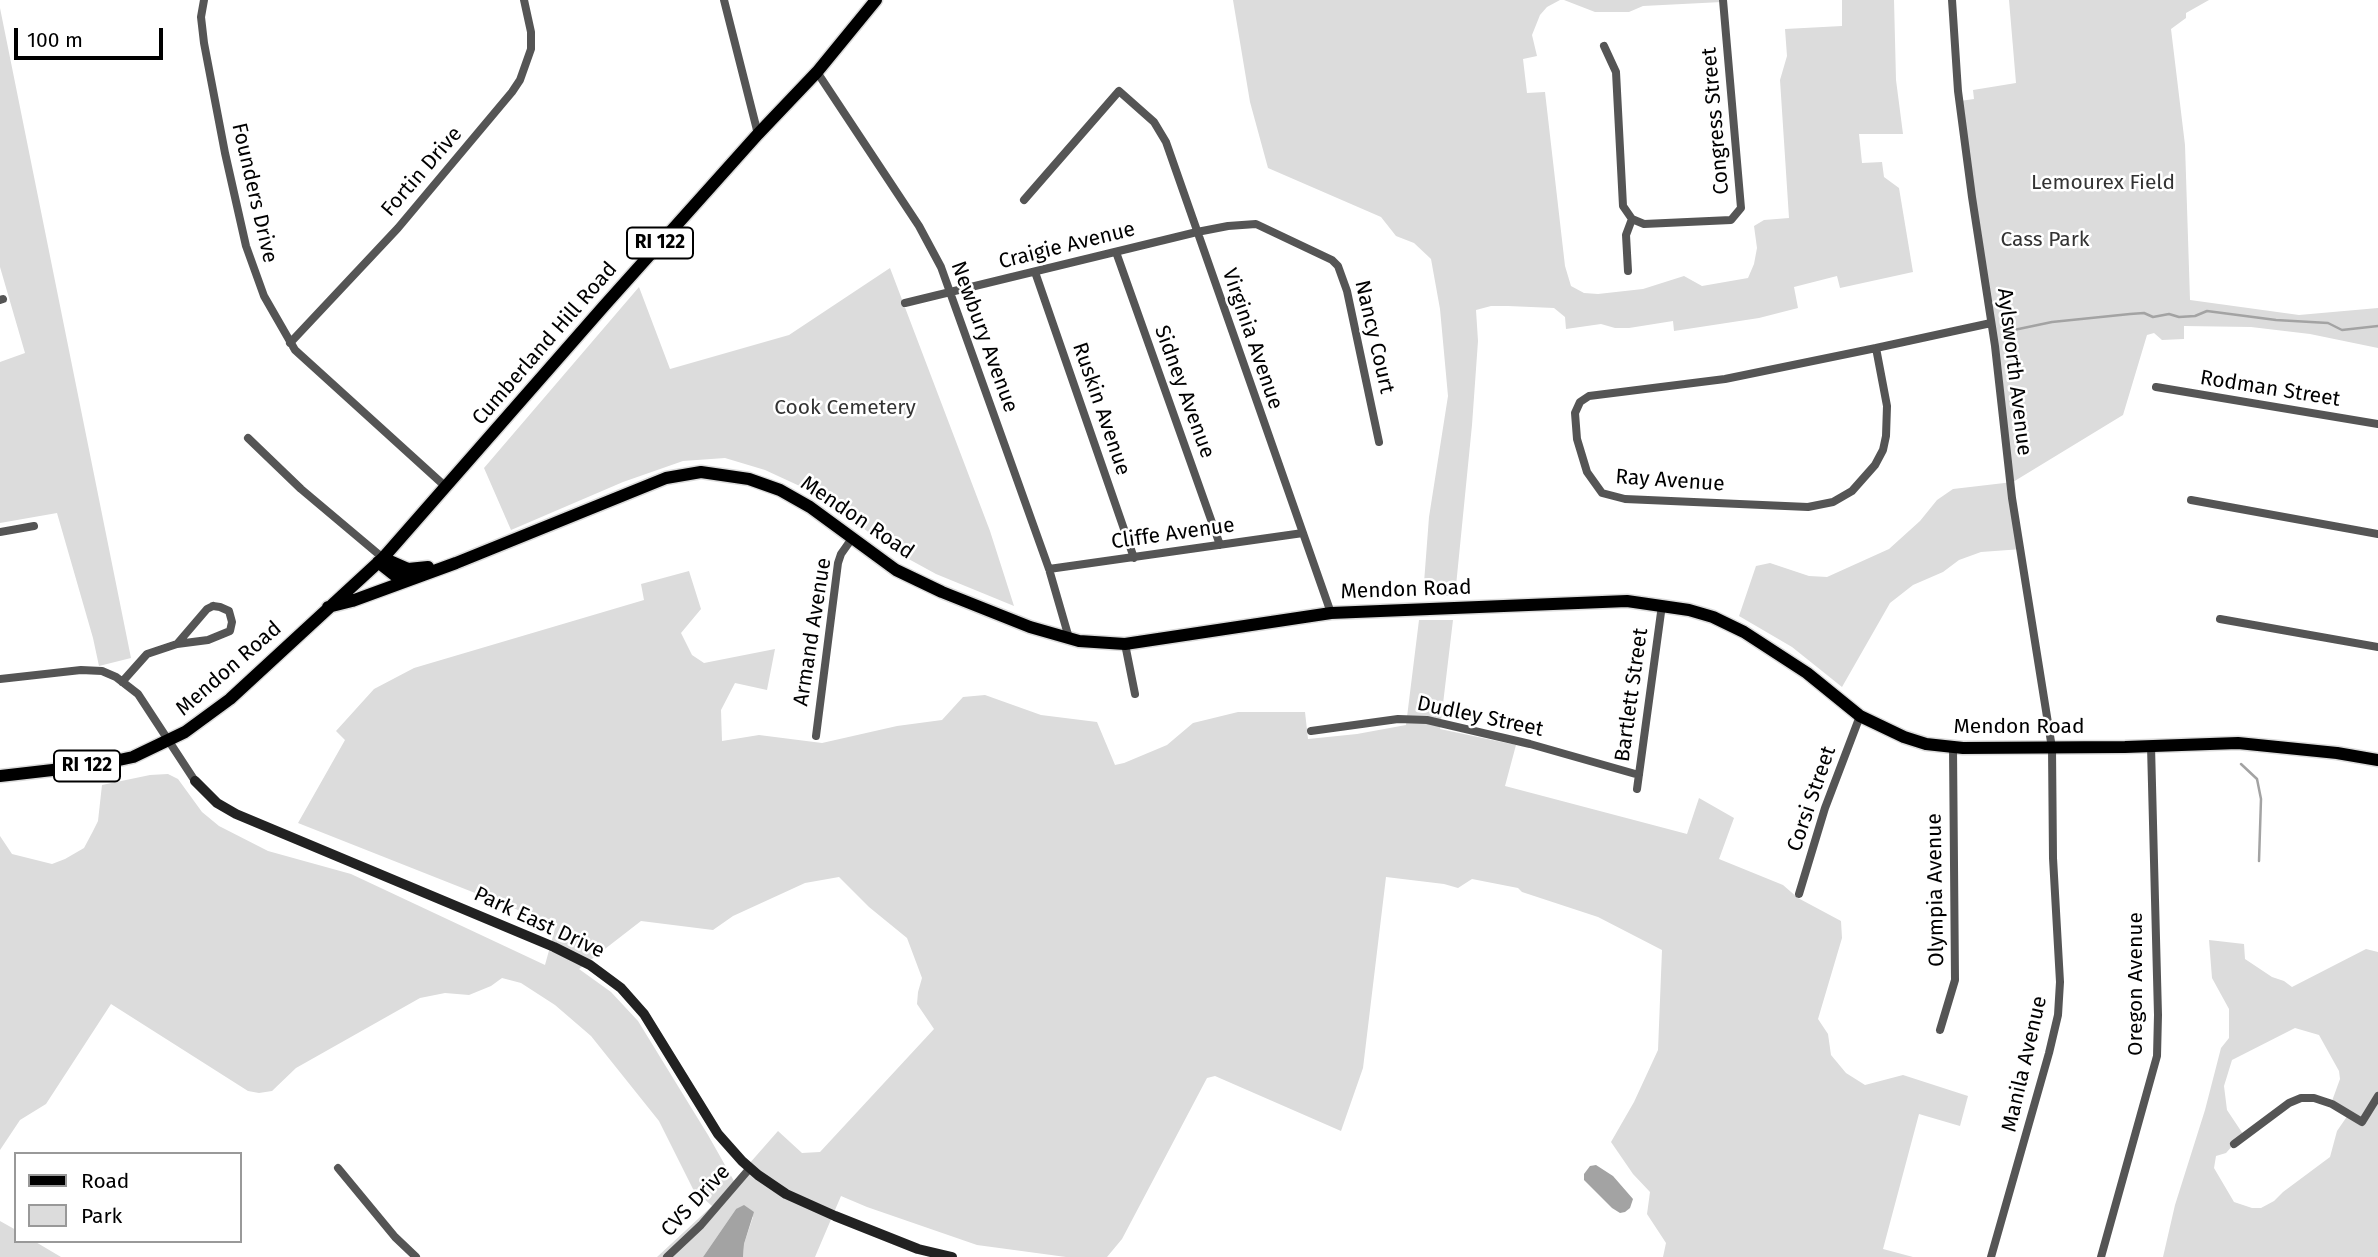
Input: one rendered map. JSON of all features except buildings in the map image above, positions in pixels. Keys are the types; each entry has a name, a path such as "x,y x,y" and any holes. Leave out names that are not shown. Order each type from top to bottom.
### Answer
{"main road":[{"name":"Cumberland Hill Road","path":"381,560 604,306 817,72 876,0"},
{"name":"Mendon Road","path":"328,607 352,601 456,563 666,478 701,472 749,479 780,490 810,507 884,563 907,576 1030,627 1096,643 1125,644 1331,613 1627,601 1662,605 1713,617 1744,632 1807,673 1860,716 1904,737 1953,748 2238,743 2378,760"},
{"name":"Mendon Road","path":"0,776 116,762 149,751 217,710 381,560 408,569 456,563"},
{"path":"381,560 397,577 407,580"}],"street":[{"name":"Founders Drive","path":"204,0 201,17 204,43 242,231 264,296 290,344 317,372 446,487"},
{"name":"Fortin Drive","path":"290,344 398,228 512,92 531,49 531,32 524,0"},
{"path":"724,0 758,134"},
{"name":"Congress Street","path":"1632,219 1644,224 1731,220 1741,208 1723,0"},
{"name":"Aylsworth Avenue","path":"1952,0 1958,91 1991,323 2012,498 2052,748"},
{"path":"1604,46 1616,72 1623,206 1632,219 1626,235 1628,271"},
{"name":"Newbury Avenue","path":"817,72 933,250 951,293 1049,569 1069,638"},
{"name":"Virginia Avenue","path":"1024,200 1119,91 1145,112 1160,130 1331,613"},
{"name":"Nancy Court","path":"1197,232 1256,224 1332,260 1338,266 1347,291 1379,442"},
{"name":"Craigie Avenue","path":"905,303 1197,232"},
{"name":"Sidney Avenue","path":"1116,252 1220,545"},
{"name":"Ruskin Avenue","path":"1035,272 1134,558"},
{"name":"Ray Avenue","path":"1876,348 1887,406 1883,450 1875,465 1852,491 1833,502 1808,507 1625,499 1602,494 1587,472 1577,439 1575,413 1580,402 1589,396 1725,379 1991,323"},
{"name":"Rodman Street","path":"2156,387 2378,424"},
{"path":"248,438 381,560"},
{"path":"2191,500 2378,534"},
{"path":"0,532 34,526"},
{"name":"Cliffe Avenue","path":"1049,569 1303,533"},
{"name":"Armand Avenue","path":"816,736 838,563 853,537"},
{"name":"Bartlett Street","path":"1637,789 1662,605"},
{"path":"0,679 81,670 102,671 122,682 147,654 177,644 197,643 230,631 232,622 229,611 213,606 206,610 177,644"},
{"path":"2220,619 2378,647"},
{"path":"1125,644 1135,694"},
{"name":"Park East Drive","path":"122,682 138,694 195,780 217,803 236,814 554,947 601,972 629,996 651,1023 711,1124 750,1168 797,1199 918,1249 952,1257"},
{"name":"Corsi Street","path":"1799,894 1825,808 1860,716"},
{"name":"Dudley Street","path":"1311,732 1398,719 1426,720 1530,744 1639,775"},
{"name":"Oregon Avenue","path":"2101,1257 2157,1056 2151,746"},
{"name":"Olympia Avenue","path":"1940,1030 1955,980 1953,748"},
{"name":"Manila Avenue","path":"1991,1257 2012,1190 2058,1015 2060,982 2053,858 2052,748"},
{"path":"2234,1144 2289,1103 2301,1098 2314,1098 2332,1104 2362,1122 2378,1096"},
{"path":"338,1168 416,1257"},
{"name":"CVS Drive","path":"667,1257 701,1225 750,1168"}],"green space":[{"path":"1233,0 1560,0 1547,7 1540,15 1532,35 1537,56 1523,59 1527,93 1545,92 1565,266 1571,286 1584,293 1598,294 1643,289 1684,276 1702,286 1748,278 1757,248 1754,226 1764,220 1789,218 1780,80 1787,56 1785,29 1842,26 1842,0 1894,0 1896,80 1903,134 1859,134 1862,163 1882,162 1884,177 1899,188 1913,272 1840,288 1837,276 1794,287 1798,308 1759,318 1674,331 1673,321 1629,328 1601,324 1566,329 1565,317 1554,308 1491,306 1476,310 1478,341 1472,425 1455,596 1423,596 1429,517 1448,396 1440,309 1431,259 1414,243 1396,236 1381,217 1268,168 1250,102"},
{"path":"1564,0 1722,2 1643,6 1629,12 1595,12"},
{"name":"Lemourex Field","path":"2009,0 2209,0 2186,13 2186,18 2171,29 2185,145 2190,300 2299,315 2378,308 2378,348 2310,334 2251,327 2184,326 2184,339 2162,340 2154,333 2147,335 2123,415 2013,482 1960,101 1974,99 1973,90 2016,83"},
{"path":"0,8 131,658 99,666 57,513 0,523 0,362 25,353 0,267"},
{"name":"Cook Cemetery","path":"890,268 990,531 1014,606 936,574 894,551 817,494 765,470 725,458 683,461 623,482 511,530 484,468 639,287 670,369 789,335"},
{"path":"2013,482 2022,549 1981,552 1959,560 1943,572 1913,585 1890,603 1842,687 1792,647 1739,616 1756,566 1770,563 1809,576 1827,577 1889,549 1920,521 1937,500 1953,489"},
{"path":"689,571 701,609 681,633 692,655 704,663 775,649 767,690 735,683 721,710 722,741 759,735 822,743 897,726 942,720 963,697 985,695 1041,715 1097,722 1115,765 1167,745 1193,723 1238,712 1305,712 1308,739 1406,725 1419,620 1453,620 1440,729 1516,745 1505,786 1687,834 1699,798 1734,818 1719,859 1783,885 1798,898 1841,921 1842,938 1818,1019 1828,1034 1831,1055 1846,1073 1865,1085 1903,1075 1968,1096 1960,1126 1919,1114 1883,1249 1913,1257 1663,1257 1666,1243 1647,1214 1650,1192 1633,1174 1611,1142 1634,1102 1658,1050 1662,950 1598,917 1522,892 1518,888 1472,879 1458,888 1386,877 1363,1068 1341,1131 1215,1076 1207,1078 1122,1239 1107,1257 1066,1257 977,1245 841,1196 815,1257 743,1257 744,1244 753,1217 736,1209 703,1257 657,1257 712,1206 693,1189 659,1121 591,1036 555,1005 521,983 502,978 469,995 445,993 420,998 296,1068 272,1091 259,1093 248,1091 111,1004 46,1104 20,1120 0,1150 0,836 12,854 52,864 84,848 98,821 102,785 168,774 178,779 202,812 219,826 268,851 351,874 545,965 556,925 298,823 345,740 336,731 374,689 414,668 644,600 641,584","holes":["839,877 869,907 907,938 922,978 917,1004 934,1029 820,1152 802,1153 778,1131 734,1181 638,1021 611,992 579,969 641,921 713,930 733,916 805,883"]},
{"path":"2209,940 2244,944 2245,959 2292,987 2366,949 2378,952 2378,1257 2163,1257 2175,1205 2221,1048 2229,1038 2229,1009 2212,978","holes":["2295,1028 2319,1035 2339,1071 2340,1079 2332,1101 2348,1115 2337,1131 2330,1157 2261,1208 2234,1202 2214,1168 2216,1156 2226,1153 2243,1134 2227,1110 2224,1086 2232,1060"]},
{"path":"0,1221 14,1229 14,1243 37,1243 61,1257 0,1257"}],"shaded area":[{"path":"1596,1165 1613,1176 1633,1199 1630,1208 1625,1212 1620,1213 1612,1208 1584,1180 1584,1174 1590,1166"},
{"path":"744,1205 754,1212 744,1244 743,1257 703,1257 736,1209"}],"waterway":[{"path":"2009,331 2052,322 2130,314 2144,313 2153,317 2169,314 2179,317 2195,316 2207,311 2276,320 2328,323 2342,330 2378,326"},
{"path":"2241,764 2257,779 2261,799 2259,861"}],"park label":[{"name":"Cass Park","path":"2045,240"}]}
